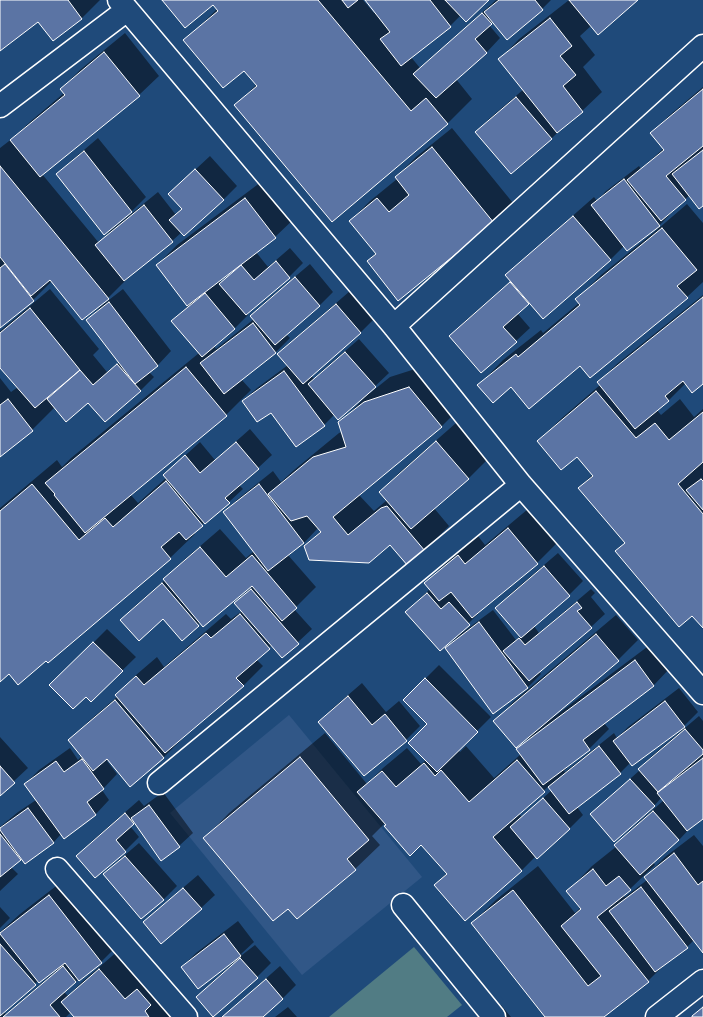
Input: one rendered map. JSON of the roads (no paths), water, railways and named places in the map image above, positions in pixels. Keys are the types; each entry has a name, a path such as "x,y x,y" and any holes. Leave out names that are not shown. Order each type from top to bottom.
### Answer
{"street":[{"path":"0,106 123,5 394,326 521,485 703,693"},
{"path":"394,326 703,46"},
{"path":"159,783 521,485"},
{"path":"57,869 186,1017"},
{"path":"403,905 494,1017"},
{"path":"657,1017 703,981"}]}
